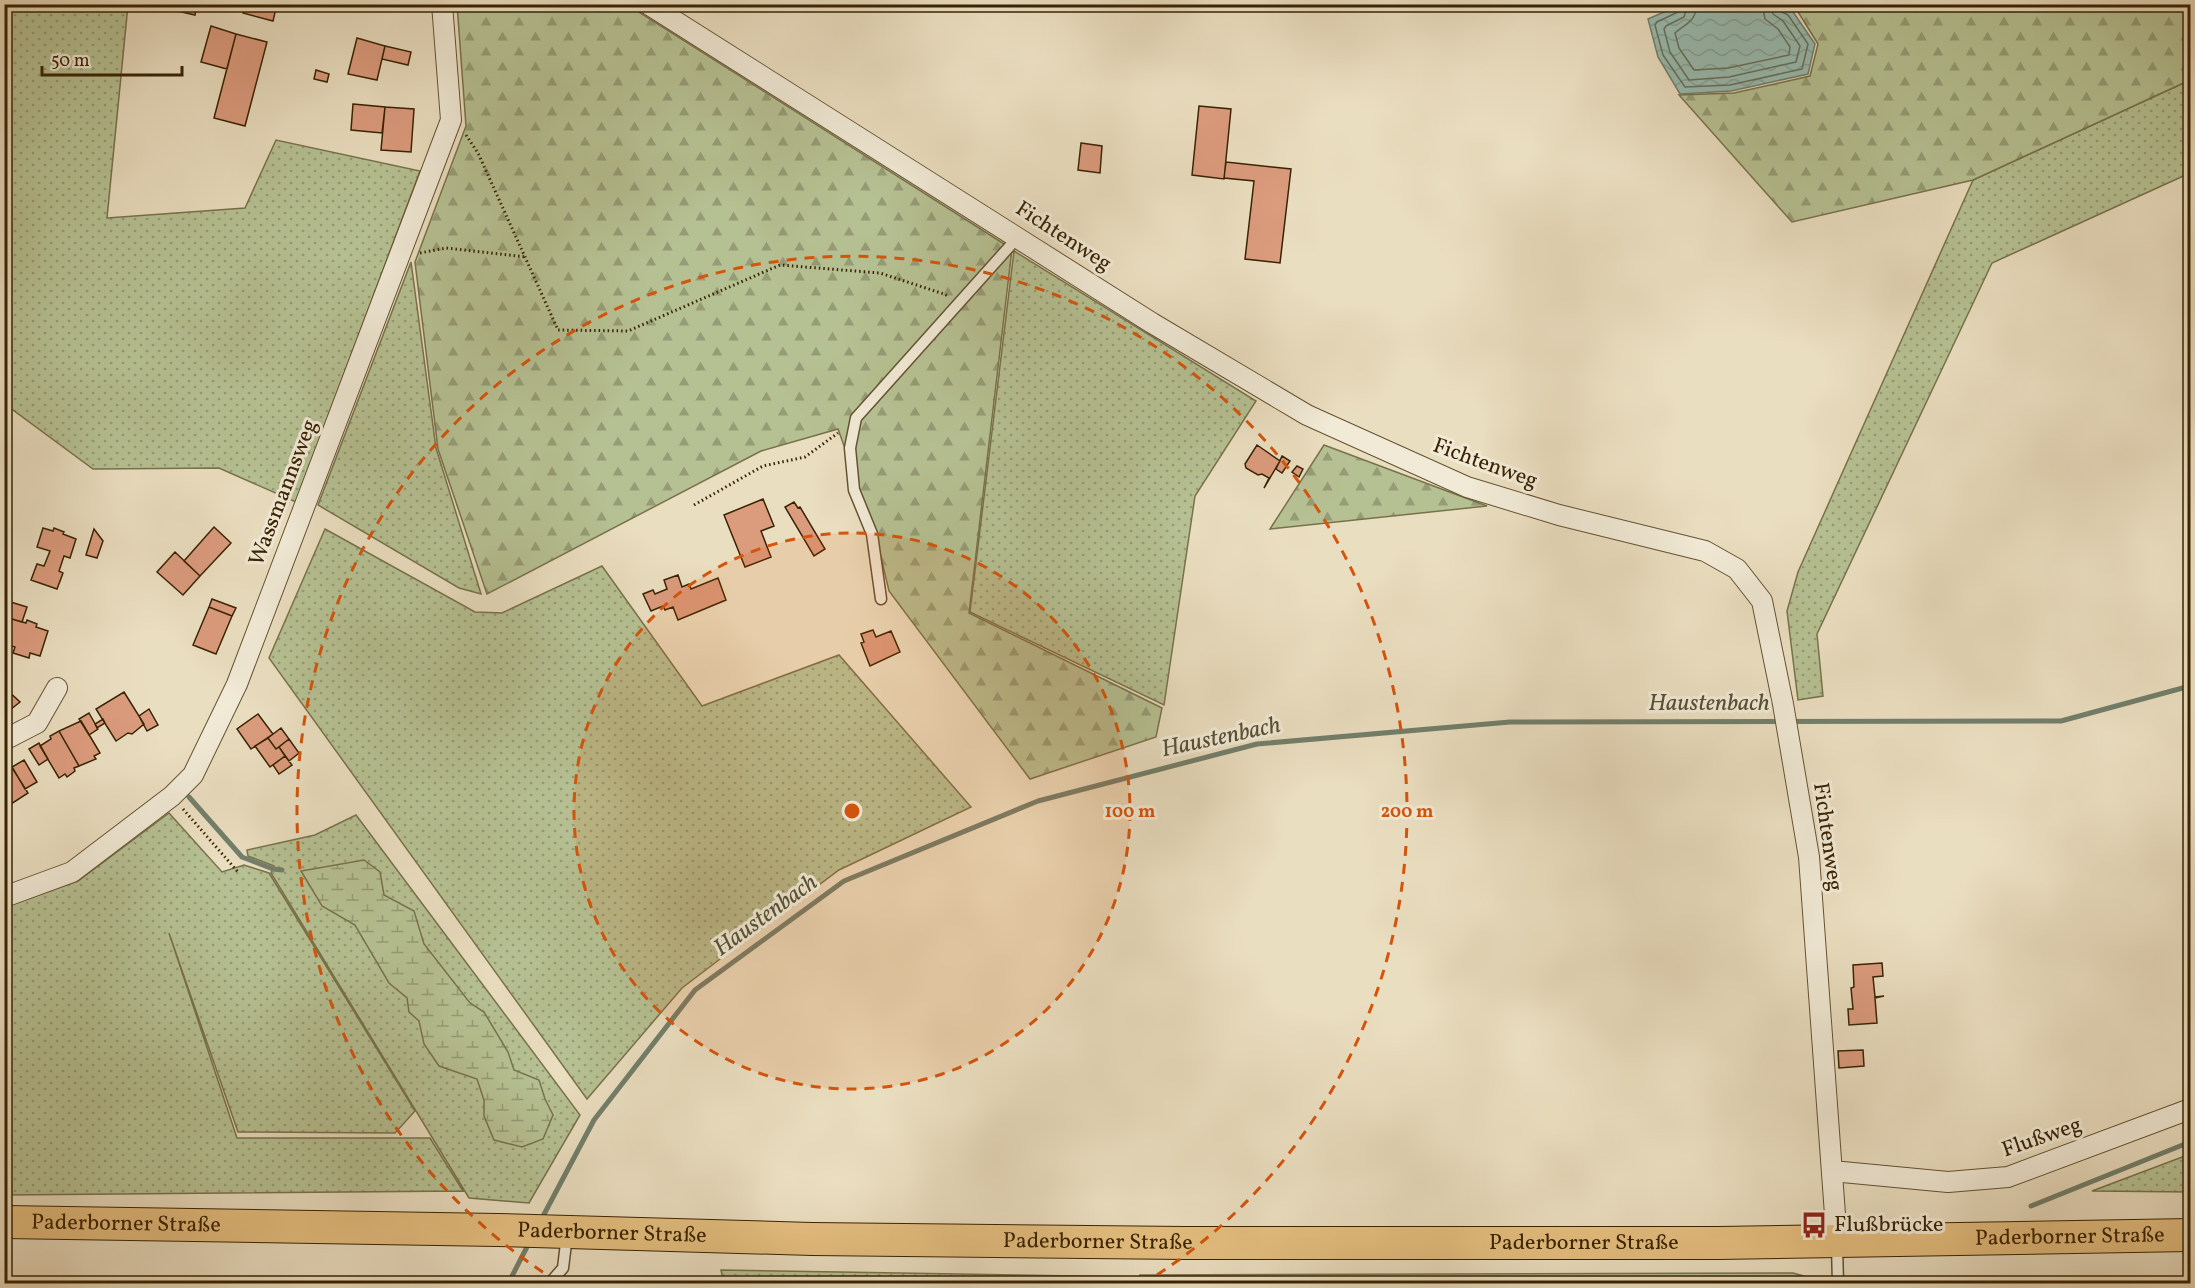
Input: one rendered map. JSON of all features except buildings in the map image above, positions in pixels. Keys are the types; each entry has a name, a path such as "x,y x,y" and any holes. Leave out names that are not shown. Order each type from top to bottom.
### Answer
{"main road":[{"name":"Paderborner Straße","path":"4,1222 498,1230 812,1239 1174,1243 1837,1242 2190,1235"}],"street":[{"name":"Wassmannsweg","path":"4,897 72,873 172,796 193,775 237,684 451,120 442,4"},
{"name":"Fichtenweg","path":"648,4 1152,323 1307,415 1467,487 1559,515 1705,551 1737,569 1762,601 1783,704 1809,857 1837,1242"},
{"path":"4,740 37,723 57,688"},
{"name":"Flußweg","path":"1832,1171 1948,1182 2008,1177 2190,1109"}],"lane":[{"path":"881,599 872,534 854,490 850,448 856,418 1018,237"},
{"path":"549,1284 563,1268 565,1232"},
{"path":"1837,1242 1838,1284"}],"path":[{"path":"450,107 478,153 558,330 628,331 780,265 880,273 944,294 958,305"},
{"path":"400,256 446,248 526,257"},
{"path":"694,505 763,466 805,457 856,418"},
{"path":"172,796 238,872"}],"green space":[{"path":"457,4 628,5 1012,249 969,613 1162,708 1156,737 1030,779 889,591 875,532 838,429 761,451 487,594 438,449 415,262 466,126"},
{"path":"5,5 128,5 107,218 245,208 276,140 420,171 296,502 219,468 93,469 5,404"},
{"path":"1787,5 2190,5 2190,80 1973,180 1792,222 1679,95 1734,93 1810,76 1818,44 1795,7"},
{"path":"2190,80 2190,173 1992,263 1817,634 1823,696 1798,700 1787,611 1798,572 1973,180"},
{"path":"1014,251 1256,401 1195,496 1164,705 970,612"},
{"path":"411,262 436,448 481,594 459,588 318,505"},
{"path":"1324,445 1487,506 1270,529"},
{"path":"325,529 475,612 502,613 602,566 702,706 839,655 971,807 839,870 682,988 587,1099 269,658"},
{"path":"169,813 222,872 244,865 269,873 415,1111 395,1133 238,1132 169,933 237,1138 430,1138 463,1191 5,1195 5,907 78,881"},
{"path":"356,815 580,1115 529,1203 469,1198 271,873 274,866 248,856 247,850 315,835"},
{"path":"364,860 380,872 384,895 414,911 424,944 470,1003 484,1012 508,1052 514,1070 539,1080 553,1115 543,1139 522,1147 494,1140 484,1116 484,1100 477,1079 439,1066 424,1044 419,1021 409,1012 407,998 389,983 355,925 322,906 301,871"},
{"path":"2190,1154 2190,1192 2092,1191"},
{"path":"721,1270 1137,1277 1139,1283 724,1284"},
{"path":"1793,1273 1818,1280 1818,1283 1141,1284 1140,1275"}],"water":[{"path":"1680,5 1774,5 1791,9 1815,44 1808,74 1731,91 1680,94 1658,57 1648,19"}],"waterway":[{"name":"Haustenbach","path":"541,1220 594,1120 695,990 844,881 1038,801 1257,744 1510,722 2061,721 2190,686"},
{"path":"189,797 242,857 273,869 282,870"},
{"path":"2031,1206 2190,1142"},
{"name":"Haustenbach","path":"508,1284 530,1241"},
{"path":"1802,1284 1817,1279"}],"place":[{"name":"Flußbrücke","path":"1814,1225"}]}
